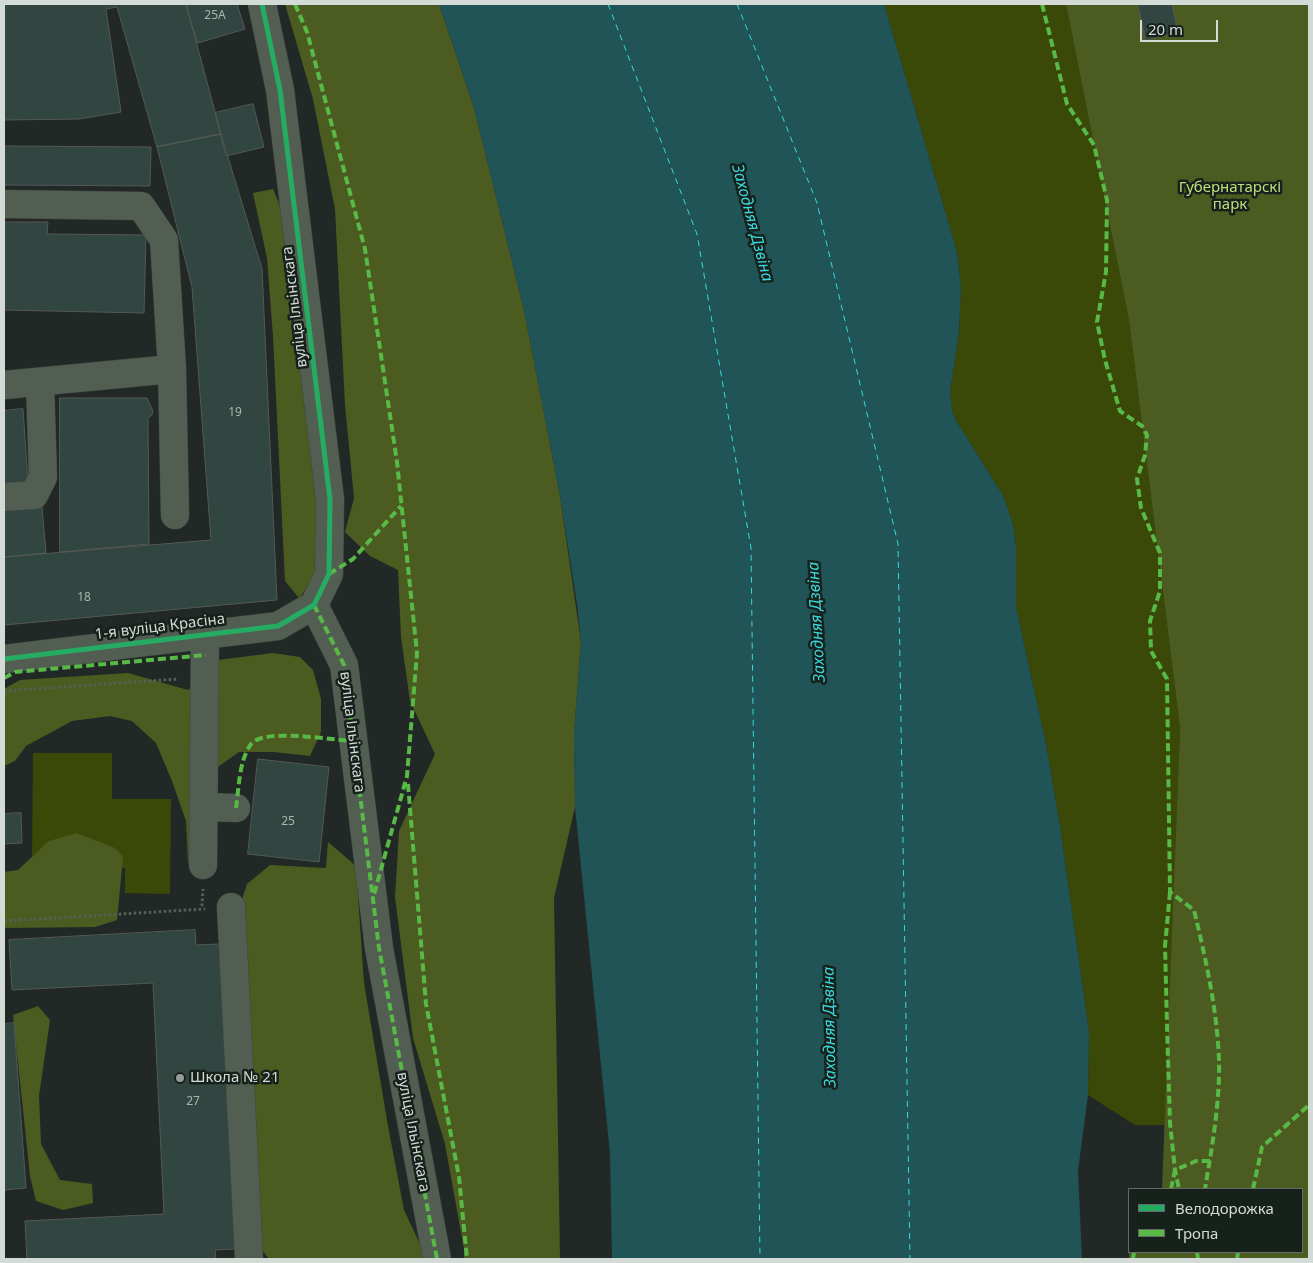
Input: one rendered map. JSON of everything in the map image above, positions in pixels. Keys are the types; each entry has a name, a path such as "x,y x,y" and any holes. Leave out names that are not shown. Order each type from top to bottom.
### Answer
{"street":[{"name":"вуліца Ільінскага","path":"262,4 280,90 330,499 329,574 314,606 344,665 379,948 429,1256"},
{"path":"4,204 141,206 164,240 172,369 175,515"},
{"path":"4,385 172,369"},
{"path":"4,497 34,495 43,477 40,382"},
{"name":"1-я вуліца Красіна","path":"4,659 278,626 314,606"},
{"path":"204,865 206,634"},
{"path":"204,807 236,808"},
{"path":"231,907 249,1259"}],"path":[{"path":"4,691 206,678"},
{"path":"4,921 231,907"}],"green space":[{"path":"285,4 439,4 474,108 524,310 560,496 581,642 574,734 575,807 554,898 560,1259 464,1259 464,1249 445,1144 413,1038 395,897 399,831 435,754 410,701 401,637 398,570 370,556 345,532 354,498 345,405 335,209 313,99"},
{"path":"884,4 1066,4 1129,321 1180,728 1165,1125 1135,1125 1088,1095 1089,1032 1060,826 1046,744 1016,607 1016,546 1013,525 1004,497 955,419 952,409 950,392 959,332 961,287 957,252"},
{"name":"Губернатарскі парк","path":"1066,4 1309,4 1309,1259 1129,1259 1129,1253 1303,1253 1303,1188 1162,1188 1180,728 1129,321"},
{"path":"273,189 283,213 293,341 309,391 323,500 319,573 299,598 285,581 273,336 267,258 253,193"},
{"path":"273,653 300,657 313,670 321,699 321,732 310,756 273,752 239,752 205,776 196,870 188,862 186,821 156,743 132,721 110,716 72,721 26,746 15,761 4,766 4,689 20,680 128,673 188,690 218,660"},
{"path":"33,753 112,753 112,799 171,799 170,894 125,893 125,868 32,868"},
{"path":"77,833 115,848 123,857 117,920 95,927 5,928 4,872 18,870 49,841"},
{"path":"328,842 356,866 364,983 388,1126 404,1210 427,1259 269,1259 252,1237 236,918 247,884 270,865 326,868"},
{"path":"38,1006 50,1020 39,1096 41,1144 60,1180 92,1184 93,1203 63,1210 36,1201 30,1176 13,1015"}],"water":[{"name":"Заходняя Дзвіна","path":"439,4 884,4 957,252 961,287 959,332 950,392 952,409 955,419 1004,497 1013,525 1016,546 1016,607 1046,744 1060,826 1089,1032 1088,1095 1078,1171 1082,1259 612,1259 610,1154 575,807 574,734 581,642 577,604 560,496 524,310 474,108"}],"building":[{"path":"4,4 186,4 221,134 157,147 117,7 106,9 121,112 79,119 4,120"},
{"path":"186,4 237,4 245,29 198,43"},
{"path":"1138,4 1172,4 1178,33 1146,40"},
{"path":"253,104 264,147 226,156 215,113"},
{"path":"221,134 262,269 277,600 4,625 4,557 211,540 192,287 157,147"},
{"path":"4,146 151,147 150,186 4,185"},
{"path":"4,222 48,222 47,234 146,235 144,313 4,310"},
{"path":"60,398 147,398 153,411 152,415 148,418 149,544 60,552"},
{"path":"23,409 28,482 4,484 4,411"},
{"path":"42,507 46,553 4,557 4,510"},
{"path":"258,759 329,767 319,862 248,854"},
{"path":"21,813 22,843 4,844 4,814"},
{"path":"195,930 196,945 219,944 235,1249 215,1250 216,1259 27,1259 25,1221 164,1214 153,983 12,990 9,940"},
{"path":"14,1023 26,1188 4,1190 4,1024"}],"ferry route":[{"path":"608,4 697,234 751,548 760,1259"},
{"path":"737,4 817,203 898,544 910,1259"}],"marked path":[{"path":"295,4 307,32 365,249 397,462 417,653 407,776 373,898"},
{"path":"1042,4 1067,104 1094,145 1107,200 1106,272 1097,322 1105,360 1120,411 1142,426 1147,435 1145,455 1137,479 1141,508 1160,553 1160,591 1150,621 1151,651 1167,679 1170,892 1194,910 1210,985 1218,1041 1219,1076 1217,1109 1205,1188"},
{"path":"329,574 353,559 401,506"},
{"path":"314,605 344,665 379,948 437,1259"},
{"path":"4,678 15,672 206,655"},
{"path":"236,808 244,758 251,744 258,739 299,736 353,741"},
{"path":"408,784 426,1004 459,1177 467,1259"},
{"path":"1170,892 1165,946 1167,1025 1170,1123 1179,1188"},
{"path":"1253,1188 1262,1147 1309,1105"},
{"path":"1171,1188 1175,1170 1196,1161 1210,1161"},
{"path":"1133,1259 1134,1253"},
{"path":"1197,1253 1198,1259"},
{"path":"1237,1259 1238,1253"}],"cycle path":[{"path":"4,659 278,626 314,605 329,574 330,499 280,90 262,4"}],"place":[{"name":"Школа № 21","path":"180,1078"}]}
